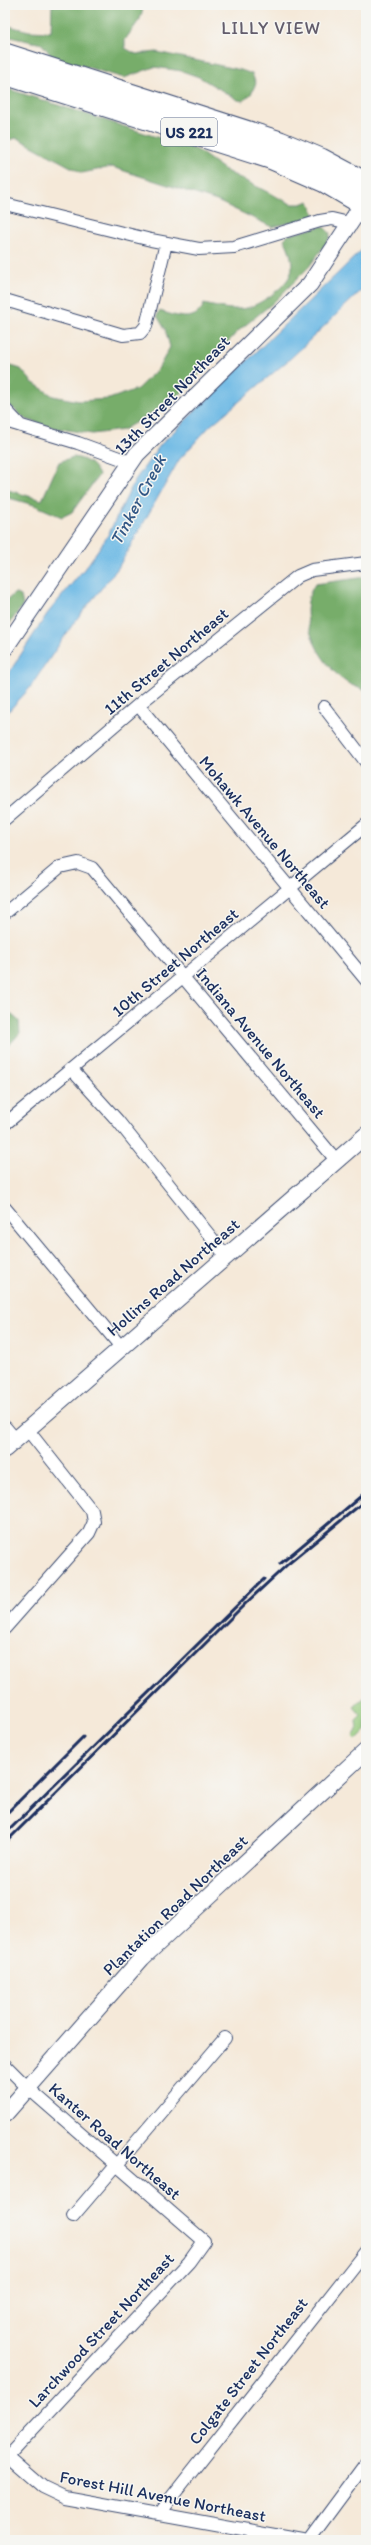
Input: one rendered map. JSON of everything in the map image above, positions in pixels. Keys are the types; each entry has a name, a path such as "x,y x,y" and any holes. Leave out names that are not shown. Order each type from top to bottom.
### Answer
{"highway":[{"name":"US 221","path":"5,54 280,142 321,159 365,198"},
{"name":"US 221","path":"5,74 270,158 365,198"}],"street":[{"name":"13th Street Northeast","path":"5,647 45,591 130,462 159,430 298,297 327,260 365,198"},
{"path":"5,204 166,243 199,248 234,247 320,221 332,219 349,223"},
{"path":"5,300 123,335 140,333 146,326 166,243"},
{"path":"5,409 22,426"},
{"path":"5,421 78,443 130,462"},
{"name":"11th Street Northeast","path":"5,819 138,705 298,576 312,570 366,563"},
{"name":"Mohawk Avenue Northeast","path":"138,705 366,980"},
{"path":"324,707 366,762"},
{"name":"10th Street Northeast","path":"5,1124 366,825"},
{"name":"Indiana Avenue Northeast","path":"5,913 60,867 78,863 92,868 336,1160"},
{"path":"71,1070 118,1121 226,1256"},
{"name":"Hollins Road Northeast","path":"16,1439 366,1135"},
{"path":"5,1208 121,1347"},
{"path":"5,1426 16,1439 92,1511 94,1522 89,1534 5,1628"},
{"name":"Plantation Road Northeast","path":"5,2114 152,1949 366,1751"},
{"path":"73,2216 225,2038"},
{"name":"Kanter Road Northeast","path":"5,2065 28,2088 204,2241"},
{"name":"Larchwood Street Northeast","path":"6,2456 189,2262 204,2241"},
{"name":"Colgate Street Northeast","path":"159,2513 366,2251"},
{"name":"Forest Hill Avenue Northeast","path":"6,2456 43,2488 55,2494 303,2540"},
{"path":"309,2540 366,2463"}],"green space":[{"path":"52,5 144,5 140,19 125,40 125,48 136,54 157,52 241,70 252,74 256,83 251,94 243,101 238,100 199,77 182,71 154,67 124,78 59,59 50,54 42,44 5,36 5,25 29,31 51,32"},
{"path":"5,88 197,150 228,172 291,204 301,204 309,201 315,216 272,227 217,201 112,167 82,173 17,138 5,141"},
{"path":"323,226 330,233 329,239 309,267 274,302 237,332 184,391 165,405 123,430 92,434 55,428 25,419 5,401 5,364 21,369 32,382 53,396 79,401 109,399 137,389 158,369 170,347 165,329 157,316 159,311 184,317 195,315 204,304 236,309 253,306 274,293 287,281 292,268 291,256 284,239 288,235"},
{"path":"73,457 89,462 99,475 72,512 62,517 34,505 5,497 5,489 42,500 59,462"},
{"path":"366,577 366,691 346,682 326,663 312,637 308,623 307,610 309,596 315,584"},
{"path":"15,593 21,596 23,605 5,630 5,602"},
{"path":"5,1009 19,1021 20,1033 10,1044 5,1046"},
{"path":"366,1696 366,1730 356,1740 353,1737 357,1730 356,1720 361,1715 354,1707"}],"water":[{"name":"Tinker Creek","path":"366,246 366,286 291,358 210,426 179,460 118,568 75,621 29,689 5,715 5,679 47,614 89,563 108,535 135,480 161,444"}],"railway":[{"path":"280,1564 366,1492"},
{"path":"5,1843 247,1602 288,1564 366,1500"},
{"path":"5,1834 264,1579"},
{"path":"5,1815 83,1737"}],"district":[{"name":"LILLY VIEW","path":"271,28"}]}
